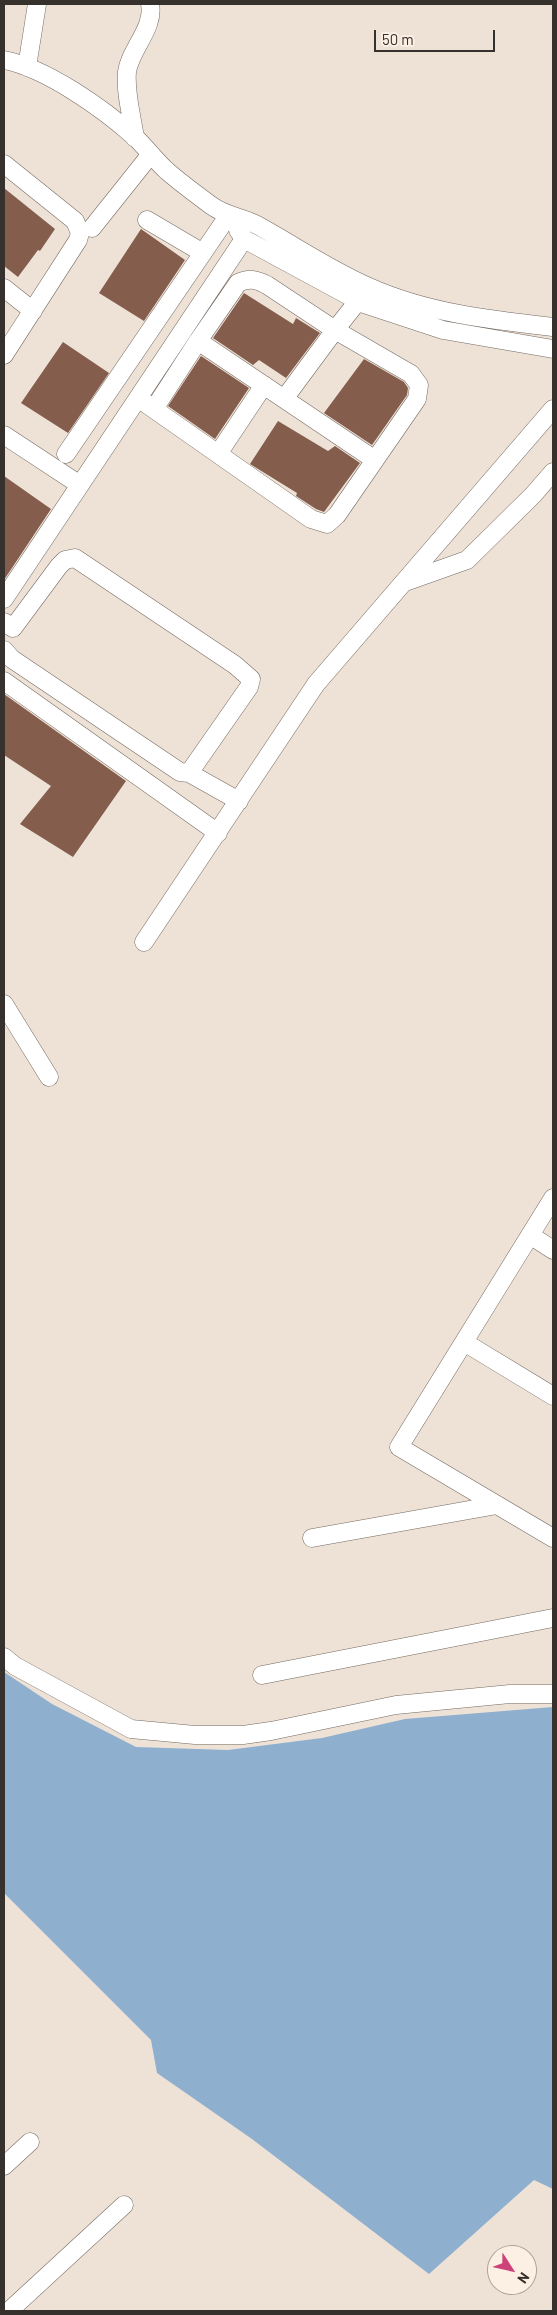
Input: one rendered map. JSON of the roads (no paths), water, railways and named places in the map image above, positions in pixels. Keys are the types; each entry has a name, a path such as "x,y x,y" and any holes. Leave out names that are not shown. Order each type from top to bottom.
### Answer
{"street":[{"path":"27,67 37,4"},
{"path":"135,138 127,72 136,48 148,26 150,4"},
{"path":"4,60 27,67 52,78 78,95 135,138 168,171 228,216 244,239 358,301 443,330 553,349"},
{"path":"92,228 150,154"},
{"path":"4,164 75,221 79,227 78,240 4,355"},
{"path":"66,454 228,216"},
{"path":"228,216 255,224 333,270 370,288 428,308 510,323 553,327"},
{"path":"147,220 203,253"},
{"path":"4,599 244,239"},
{"path":"138,398 311,519 327,524 337,515 417,399 419,385 411,374 335,330 267,285 257,280 247,279 238,283 154,409"},
{"path":"4,288 33,311"},
{"path":"284,399 358,301"},
{"path":"198,341 375,460"},
{"path":"218,454 264,385"},
{"path":"144,942 316,684 553,409"},
{"path":"4,435 80,485"},
{"path":"404,582 467,560 533,495 553,472"},
{"path":"4,644 8,625 64,560 75,558 245,673 251,679 249,687 189,773"},
{"path":"4,650 12,659 180,772 189,773 239,801"},
{"path":"4,681 218,833"},
{"path":"4,1004 49,1077"},
{"path":"553,1198 399,1447 553,1538"},
{"path":"530,1235 553,1250"},
{"path":"464,1342 553,1396"},
{"path":"312,1538 497,1505"},
{"path":"262,1675 553,1618"},
{"path":"4,1657 15,1666 130,1728 195,1736 243,1735 271,1731 396,1705 510,1694 553,1694"},
{"path":"4,2166 30,2142"},
{"path":"9,2311 124,2205"}],"water":[{"path":"4,1672 52,1704 136,1747 228,1750 322,1738 405,1719 553,1707 553,2189 534,2180 429,2274 252,2139 157,2073 151,2040 4,1893"}]}
